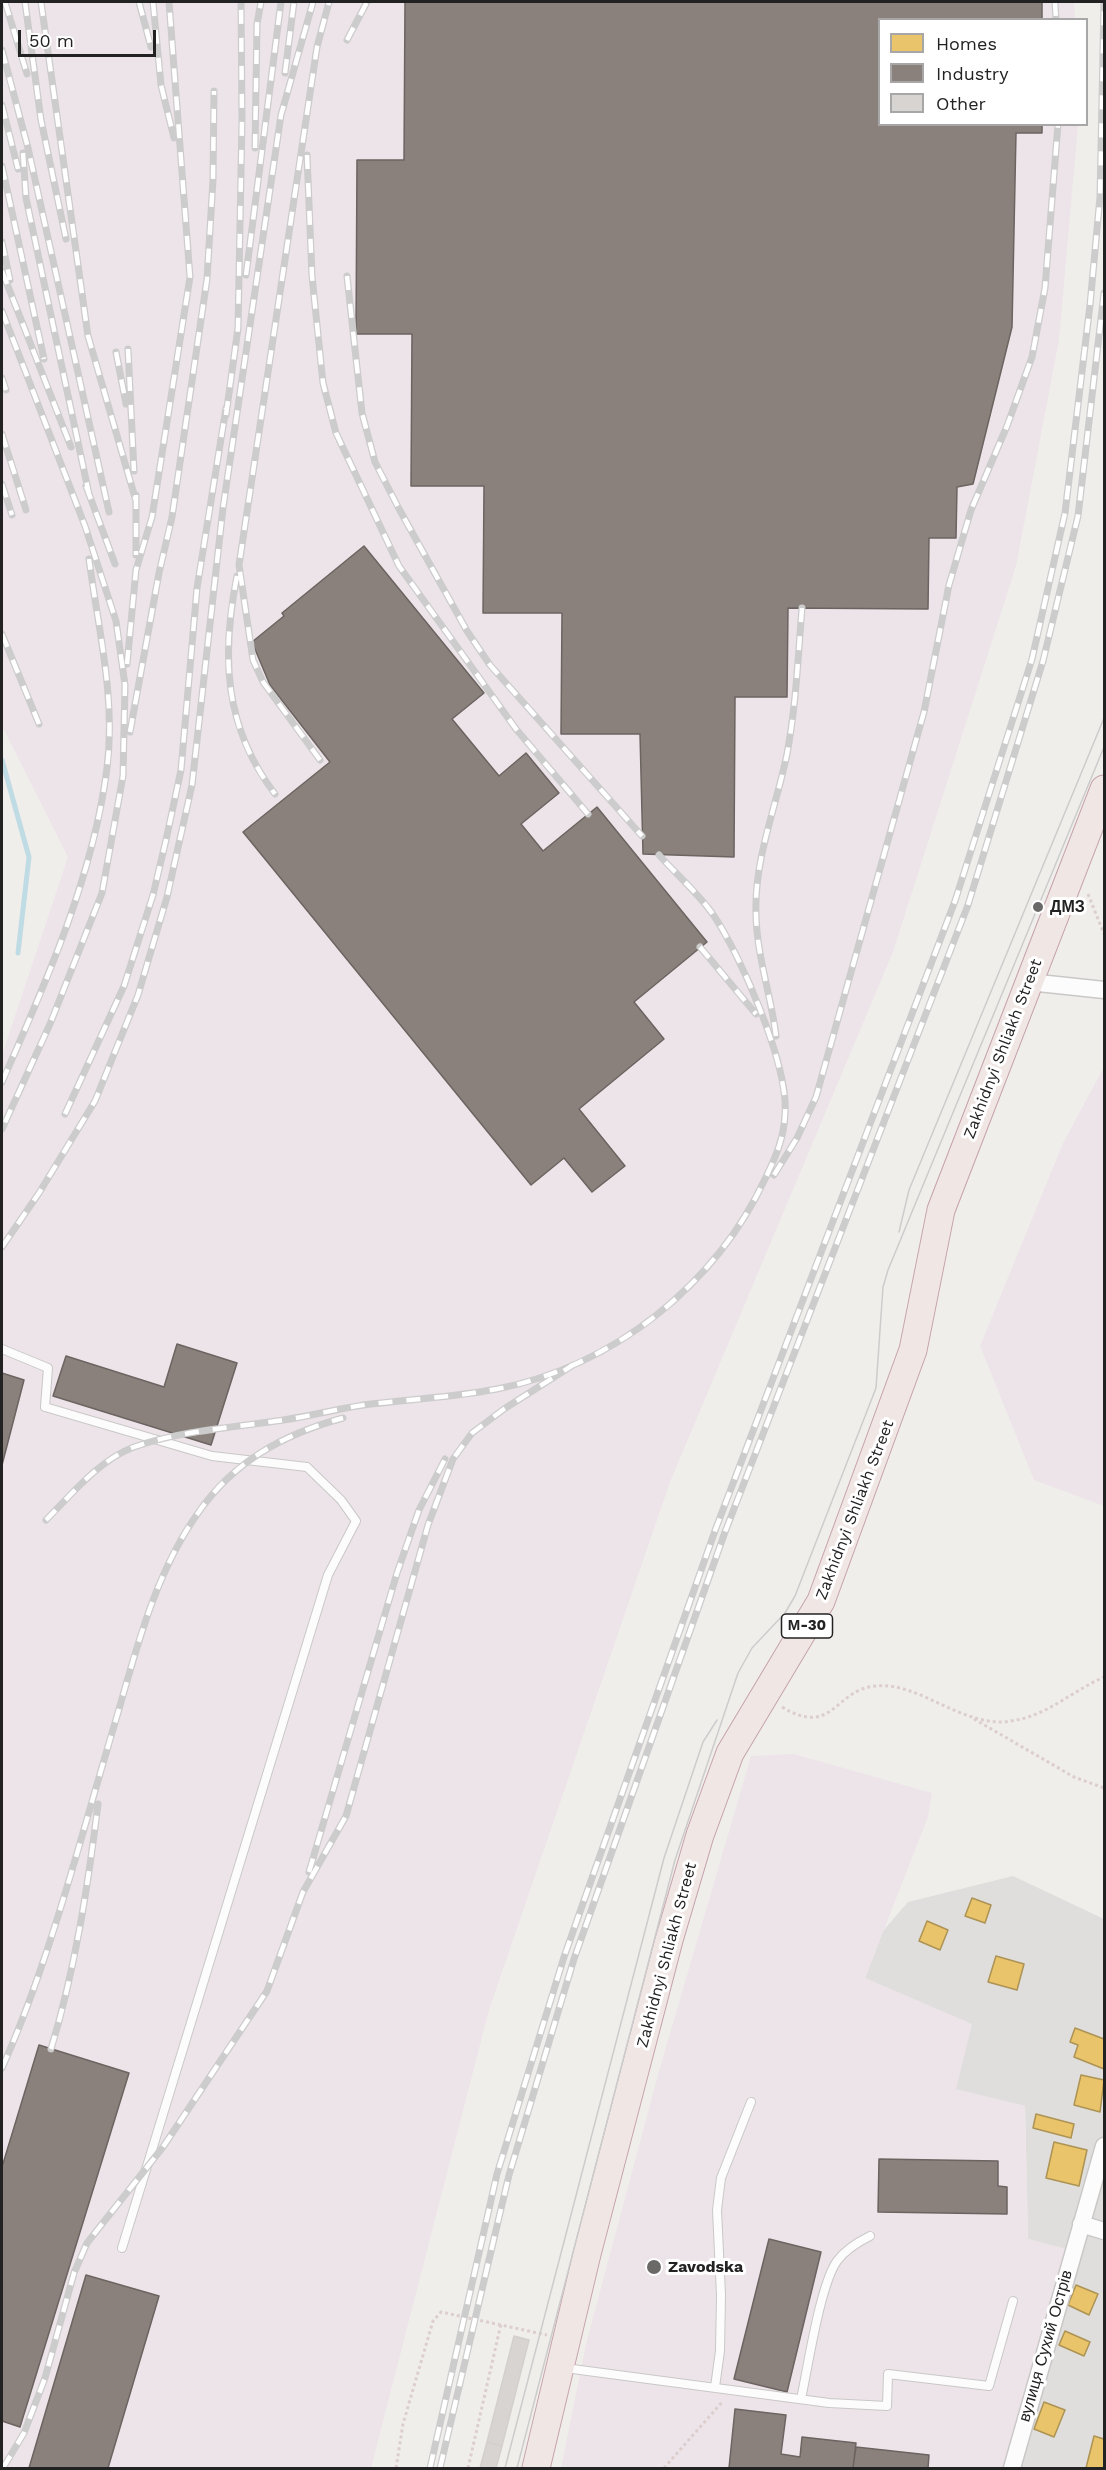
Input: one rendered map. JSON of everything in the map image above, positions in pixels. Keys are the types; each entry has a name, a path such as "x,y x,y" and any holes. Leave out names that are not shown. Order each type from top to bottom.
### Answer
{"highway":[{"name":"Zakhidnyi Shliakh Street","path":"536,2469 558,2367 669,1940 700,1835 730,1753 762,1695 821,1601 913,1350 941,1210 1104,789"}],"street":[{"path":"1029,982 1104,990"},
{"name":"вулиця Сухий Острів","path":"1012,2469 1104,2146"},
{"path":"1081,2224 1104,2231"}],"lane":[{"path":"2,1349 48,1368 45,1407 212,1456 307,1467 341,1500 356,1521 328,1575 122,2248"},
{"path":"715,2387 720,2351 721,2295 717,2210 721,2178 751,2102"},
{"path":"801,2399 823,2298 837,2262 854,2245 870,2236"},
{"path":"558,2367 801,2399 887,2406 888,2374 989,2386 1013,2301"}],"path":[{"path":"1076,862 1104,934"},
{"path":"973,1718 1009,1722 1038,1714 1104,1677"},
{"path":"762,1695 806,1718 829,1713 849,1696 875,1685 904,1690 973,1718 1074,1776 1104,1788"},
{"path":"396,2469 403,2424 433,2321 441,2312 566,2339"},
{"path":"468,2469 501,2324"},
{"path":"664,2469 734,2390"}],"shaded area":[{"path":"2,2 1074,2 1075,18 878,18 878,126 1078,126 1059,340 1016,566 893,952 670,1482 489,2010 371,2468 2,2468 2,1055 68,857 2,726"},
{"path":"1104,1067 1104,1506 1034,1480 980,1346 1063,1143"},
{"path":"794,1754 932,1793 928,1817 865,1978 972,2024 956,2089 1025,2106 1028,2239 1067,2249 1004,2468 561,2468 587,2340 659,2071 751,1756"},
{"path":"1013,1876 1104,1919 1104,2468 1020,2468 1081,2256 1028,2239 1025,2106 956,2090 865,1978 883,1931 908,1902"}],"building: Homes":[{"path":"972,1898 991,1905 985,1923 965,1916"},
{"path":"927,1921 948,1930 940,1950 919,1941"},
{"path":"996,1956 1024,1964 1017,1990 988,1982"},
{"path":"1075,2028 1104,2039 1104,2069 1074,2057 1078,2045 1070,2042"},
{"path":"1081,2075 1104,2080 1100,2112 1074,2105"},
{"path":"1036,2114 1074,2124 1071,2138 1033,2128"},
{"path":"1054,2142 1087,2150 1079,2186 1046,2178"},
{"path":"1076,2285 1098,2294 1089,2315 1068,2305"},
{"path":"1065,2331 1090,2342 1084,2356 1059,2345"},
{"path":"1044,2402 1065,2410 1054,2437 1034,2429"},
{"path":"1094,2436 1104,2439 1104,2468 1086,2468"}],"building: Industry":[{"path":"405,2 1042,2 1042,18 878,18 878,126 1042,126 1042,133 1016,133 1012,327 973,484 957,487 956,538 929,538 928,609 788,608 787,697 735,697 734,857 643,854 640,734 561,734 562,613 483,613 484,486 411,486 412,334 356,334 357,160 404,160"},
{"path":"364,546 484,693 452,719 499,776 526,753 559,793 521,824 543,851 597,807 707,942 634,1002 664,1039 579,1109 625,1166 592,1192 564,1158 531,1185 243,832 330,762 270,685 252,642 284,616 282,613"},
{"path":"177,1344 237,1363 211,1445 53,1396 66,1356 164,1387"},
{"path":"2,1373 24,1380 2,1465"},
{"path":"39,2045 129,2073 20,2427 2,2421 2,2167"},
{"path":"879,2159 998,2161 998,2186 1007,2187 1007,2214 878,2212"},
{"path":"769,2239 821,2252 787,2392 734,2379"},
{"path":"86,2275 159,2296 108,2468 29,2468"},
{"path":"735,2409 786,2415 781,2454 800,2457 802,2437 856,2443 853,2468 729,2468"},
{"path":"856,2447 929,2455 928,2468 853,2468"}],"building: Other":[{"path":"514,2336 529,2340 502,2446 487,2442"},
{"path":"487,2442 502,2446 496,2468 480,2468"}],"waterway":[{"path":"2,760 29,857 18,953"}],"tram line":[{"path":"899,1232 909,1190 1104,718"},
{"path":"517,2468 675,1860 738,1673 752,1648 785,1613 795,1596 876,1388 883,1287 888,1270 1104,747"},
{"path":"505,2468 664,1858 703,1742 717,1720"}],"railway":[{"path":"5,2 27,74"},
{"path":"25,2 41,120 66,239"},
{"path":"41,2 88,336 136,501"},
{"path":"139,2 151,47"},
{"path":"153,2 161,85 174,138"},
{"path":"127,664 136,570 152,517 190,277 169,2"},
{"path":"226,415 238,328 242,120 241,2"},
{"path":"255,148 257,24 261,2"},
{"path":"246,275 281,2"},
{"path":"285,73 294,2"},
{"path":"2,1247 39,1193 95,1101 138,995 167,897 192,785 223,508 281,115 313,2"},
{"path":"320,760 263,682 253,660 239,565 317,47 329,2"},
{"path":"347,40 367,2"},
{"path":"1055,2 1056,18"},
{"path":"430,2468 497,2174 564,1957 716,1528 955,901 1032,659 1065,513 1090,305 1100,197 1104,2"},
{"path":"2,50 28,148 109,512"},
{"path":"130,732 159,573 172,517 207,279 213,180 214,91"},
{"path":"2,105 18,169"},
{"path":"774,1175 797,1138 816,1097 924,712 949,585 971,510 1007,426 1032,357 1045,288 1058,126"},
{"path":"23,153 26,198 89,494"},
{"path":"307,155 312,276 323,383 336,433 399,566 516,729 588,814"},
{"path":"2,166 44,359"},
{"path":"2,242 10,280"},
{"path":"2,271 71,447"},
{"path":"347,276 362,413 375,462 398,507 467,631 490,665 642,836"},
{"path":"440,2468 509,2175 574,1959 725,1532 968,905 1043,661 1078,516 1104,293"},
{"path":"2,311 85,526 116,621 125,685 123,776 102,893 50,1024 2,1129"},
{"path":"128,349 134,471"},
{"path":"116,352 126,404"},
{"path":"2,378 6,390"},
{"path":"65,1114 124,986 153,895 166,840 181,770 197,588 226,408"},
{"path":"2,434 26,510"},
{"path":"2,484 12,515"},
{"path":"86,486 115,564"},
{"path":"136,495 136,555"},
{"path":"2,1082 66,929 91,849 107,768 108,689 89,559"},
{"path":"237,576 229,634 231,690 236,717 245,743 258,769 275,794"},
{"path":"776,1036 759,946 756,894 762,854 790,736 802,608"},
{"path":"2,634 39,724"},
{"path":"46,1520 98,1469 109,1460 134,1447 187,1434 371,1404 481,1392 540,1378 581,1361 620,1340 657,1315 690,1285 719,1252 745,1216 766,1177 783,1131 784,1093 771,1040 736,955 706,905 659,855"},
{"path":"700,947 756,1014"},
{"path":"3,2468 24,2433 45,2378 74,2273 87,2243 163,2147 267,1991 303,1892 346,1816 428,1525 453,1459 472,1433 504,1409 573,1365"},
{"path":"2,2068 50,1941 139,1641 169,1562 198,1513 212,1495 244,1464 281,1441 343,1418"},
{"path":"309,1872 397,1573 419,1510 445,1459"},
{"path":"51,2049 80,1928 98,1804"}],"place":[{"name":"ДМЗ","path":"1038,907"},
{"name":"Zavodska","path":"654,2267"}]}
